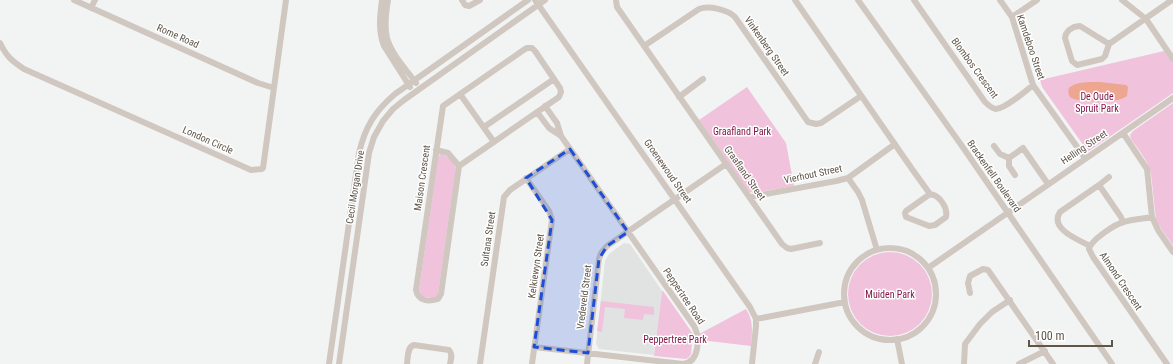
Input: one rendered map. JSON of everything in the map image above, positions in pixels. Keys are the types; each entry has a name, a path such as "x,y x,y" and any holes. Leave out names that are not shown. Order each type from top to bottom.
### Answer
{"street":[{"name":"Rome Road","path":"74,0 258,83 274,88"},
{"path":"92,8 95,0"},
{"name":"London Circle","path":"0,43 7,56 24,69 251,170 258,170 263,168 286,0"},
{"path":"382,0 380,25 381,40 411,82"},
{"path":"388,0 386,19 388,39 416,90"},
{"path":"462,0 469,6 480,0"},
{"name":"Cecil Morgan Drive","path":"329,364 357,166 361,144 369,124 380,108 395,94 528,0"},
{"name":"Cecil Morgan Drive","path":"339,364 370,149 379,128 388,114 416,90 537,2 545,0"},
{"name":"Graafland Street","path":"616,0 617,7 782,244 787,248 793,249 820,243"},
{"path":"795,0 930,194 938,197 947,210 946,217 935,225 929,226 906,217 906,211 930,194"},
{"name":"Brackenfell Boulevard","path":"858,0 1112,364"},
{"name":"Blombos Crescent","path":"914,0 985,102 990,106 995,109 1002,107 1034,85"},
{"name":"Kamdeboo Street","path":"1000,0 1012,17 1034,85 1085,158"},
{"path":"1012,17 1037,0"},
{"path":"1122,0 1146,19 1173,59"},
{"path":"1109,44 1080,26 1076,26 1069,30 1066,36 1072,61 1077,65 1098,61 1105,56 1109,44 1172,0"},
{"name":"Groenewoud Street","path":"537,2 740,292 756,319"},
{"name":"Vinkenberg Street","path":"644,46 699,9 706,7 725,11 731,13 735,17 808,122 816,124 821,123 861,96"},
{"name":"Maison Crescent","path":"525,48 532,48 535,50 554,79 560,88 559,97 459,166 441,294 438,299 432,301 421,300 417,295 416,290 443,106 525,48"},
{"path":"484,127 554,79"},
{"path":"679,96 703,79"},
{"path":"460,94 494,142"},
{"name":"Helling Street","path":"928,268 1173,98"},
{"path":"545,106 556,123 561,136"},
{"path":"537,112 548,128 561,136"},
{"path":"1123,133 1147,169 1152,217 1158,230 1173,252"},
{"name":"Peppertree Road","path":"534,347 683,364 690,362 695,356 697,338 695,328 561,136"},
{"name":"Vierhout Street","path":"750,198 758,195 848,178 895,144"},
{"path":"994,146 1000,154 1010,158"},
{"path":"1015,175 1009,166 1010,158 1023,148 1048,184"},
{"name":"Sultana Street","path":"480,364 503,200 508,192 526,178 570,149"},
{"path":"436,150 448,153 459,166"},
{"name":"Vredeveld Street","path":"587,364 599,258 601,253 607,246 726,164"},
{"path":"1090,246 1065,233 1057,222 1057,218 1061,211 1109,177"},
{"name":"Kelkiewyn Street","path":"526,178 549,211 552,220 532,364"},
{"path":"848,178 862,200 877,250"},
{"path":"1099,185 1123,222"},
{"name":"Almond Crescent","path":"1152,217 1118,224 1093,242 1090,246 1090,253 1167,364"},
{"path":"889,248 911,253 928,268 935,283 936,292 934,308 920,329 913,334 897,339 885,340 874,337 863,332 848,314 845,302 845,288 848,274 860,259 877,250 889,248"},
{"path":"970,293 968,283 970,276 985,269 988,270 1054,364"},
{"path":"964,364 965,344 980,324 992,312 1010,300"},
{"path":"752,364 756,319 845,302"},
{"path":"897,339 902,364"},
{"path":"407,364 409,349 414,345 449,350 452,356 450,364"},
{"path":"1019,364 1044,351"},
{"path":"815,364 819,352"}],"highlighted area":[{"path":"570,149 628,232 607,246 599,259 588,353 534,347 552,220 526,178"}],"shaded area":[{"path":"1084,82 1126,85 1128,87 1127,96 1117,100 1095,101 1079,100 1069,96 1069,88 1076,84"},
{"path":"624,243 630,244 662,291 654,355 599,349 596,344 605,261 609,254"}],"green space":[{"name":"De Oude Spruit Park","path":"1164,51 1173,63 1173,93 1089,151 1042,87 1040,80"},
{"name":"Graafland Park","path":"747,87 786,143 794,186 754,193 749,192 699,120"},
{"name":"De Oude Spruit Park","path":"1173,103 1173,246 1156,220 1150,169 1130,135 1133,131"},
{"path":"441,154 450,159 456,168 438,294 436,298 423,297 419,290 438,159 439,155"},
{"name":"Muiden Park","path":"890,252 906,255 920,264 929,278 932,294 929,310 920,324 906,333 890,336 874,333 860,324 851,310 848,294 851,278 860,264 874,255"},
{"name":"Peppertree Park","path":"662,291 693,334 691,354 686,359 654,356"},
{"path":"601,301 654,307 654,315 644,314 643,320 624,318 625,309 605,307 602,332 597,331"},
{"path":"746,309 749,313 751,322 751,346 700,340 699,334"}]}
